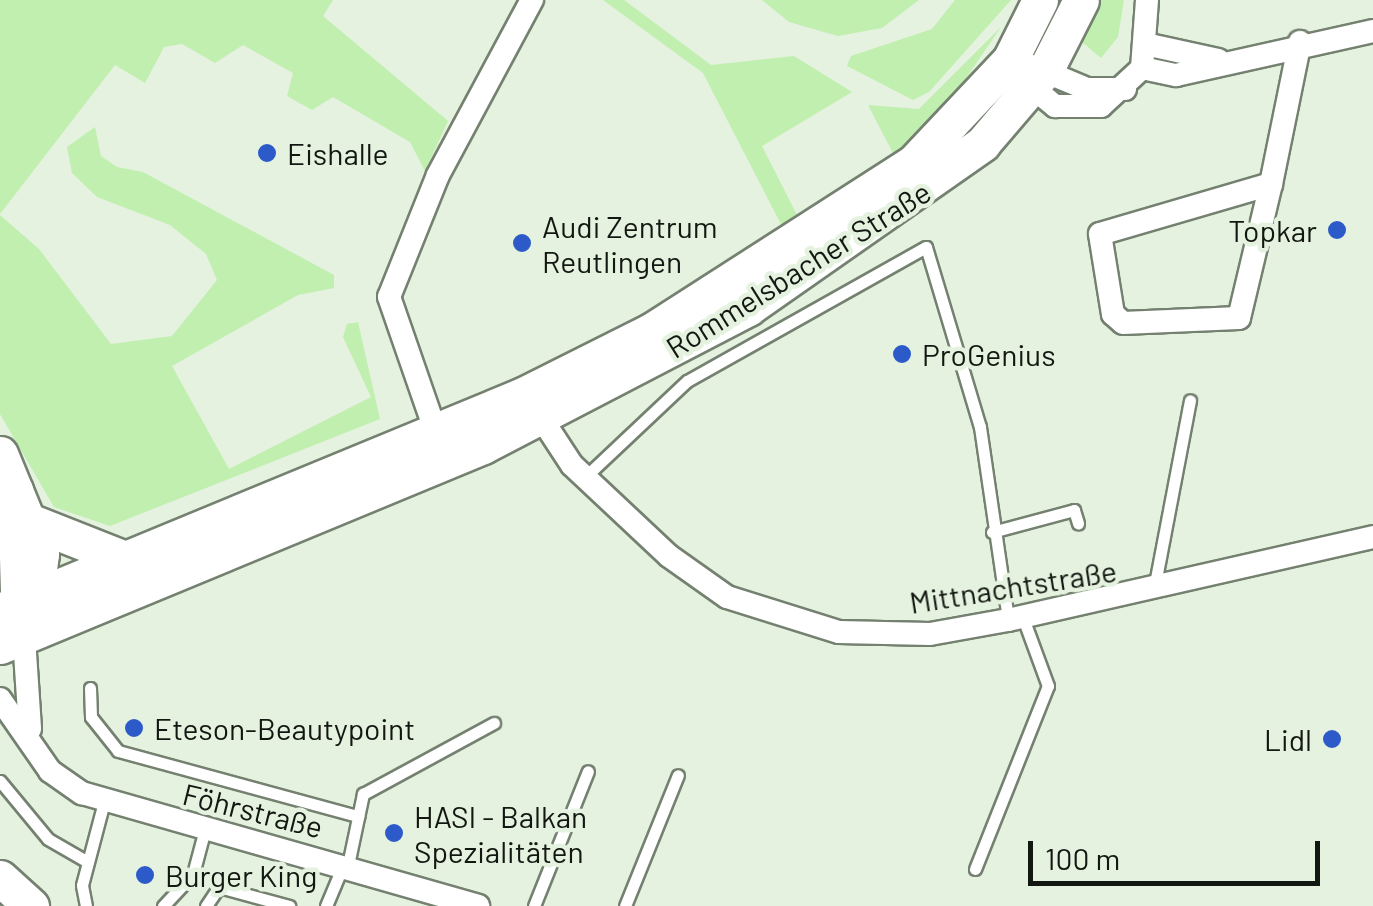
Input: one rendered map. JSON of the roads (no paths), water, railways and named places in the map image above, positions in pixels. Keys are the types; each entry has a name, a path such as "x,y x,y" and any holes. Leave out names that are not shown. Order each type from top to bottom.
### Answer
{"main road":[{"name":"Rommelsbacher Straße","path":"532,406 876,194 1010,60 1040,0"},
{"name":"Rommelsbacher Straße","path":"16,619 441,445 748,308 942,178 1038,80 1080,0"},
{"name":"Rommelsbacher Straße","path":"16,619 122,558 441,445"},
{"path":"0,454 34,523 122,558"},
{"path":"15,490 16,619"},
{"path":"16,619 34,523"},
{"path":"0,878 30,906"}],"street":[{"path":"441,445 389,297 438,175 532,0"},
{"path":"1010,60 1038,80 1087,89 1125,88 1143,56 1148,0"},
{"path":"1143,56 1176,75 1218,60 1373,31"},
{"path":"1271,184 1100,234 1113,314 1123,324 1239,318 1271,184 1300,42"},
{"name":"Mittnachtstraße","path":"532,406 585,477 669,556 727,597 782,620 888,636 1016,619 1153,593 1373,537"},
{"path":"16,619 34,744"},
{"name":"Föhrstraße","path":"0,698 66,784 104,802 346,864 478,906"}],"lane":[{"path":"585,477 687,381 926,247 980,427 992,532 1016,619 1048,686 975,869"},
{"path":"1153,593 1190,400"},
{"path":"992,532 1074,510 1078,523"},
{"path":"90,688 92,716 118,751 358,816"},
{"path":"326,906 346,864 362,794 494,723"},
{"path":"534,906 588,771"},
{"path":"625,906 678,775"},
{"path":"0,781 48,839 88,862"},
{"path":"86,906 88,862 104,802"},
{"path":"163,906 193,874 206,829"},
{"path":"206,906 219,887 289,906"}],"place":[{"name":"Eishalle","path":"267,153"},
{"name":"Topkar","path":"1337,230"},
{"name":"Audi Zentrum Reutlingen","path":"522,243"},
{"name":"ProGenius","path":"902,354"},
{"name":"Eteson-Beautypoint","path":"134,728"},
{"name":"Lidl","path":"1332,739"},
{"name":"HASI - Balkan Spezialitäten","path":"394,833"},
{"name":"Burger King","path":"145,875"}]}
